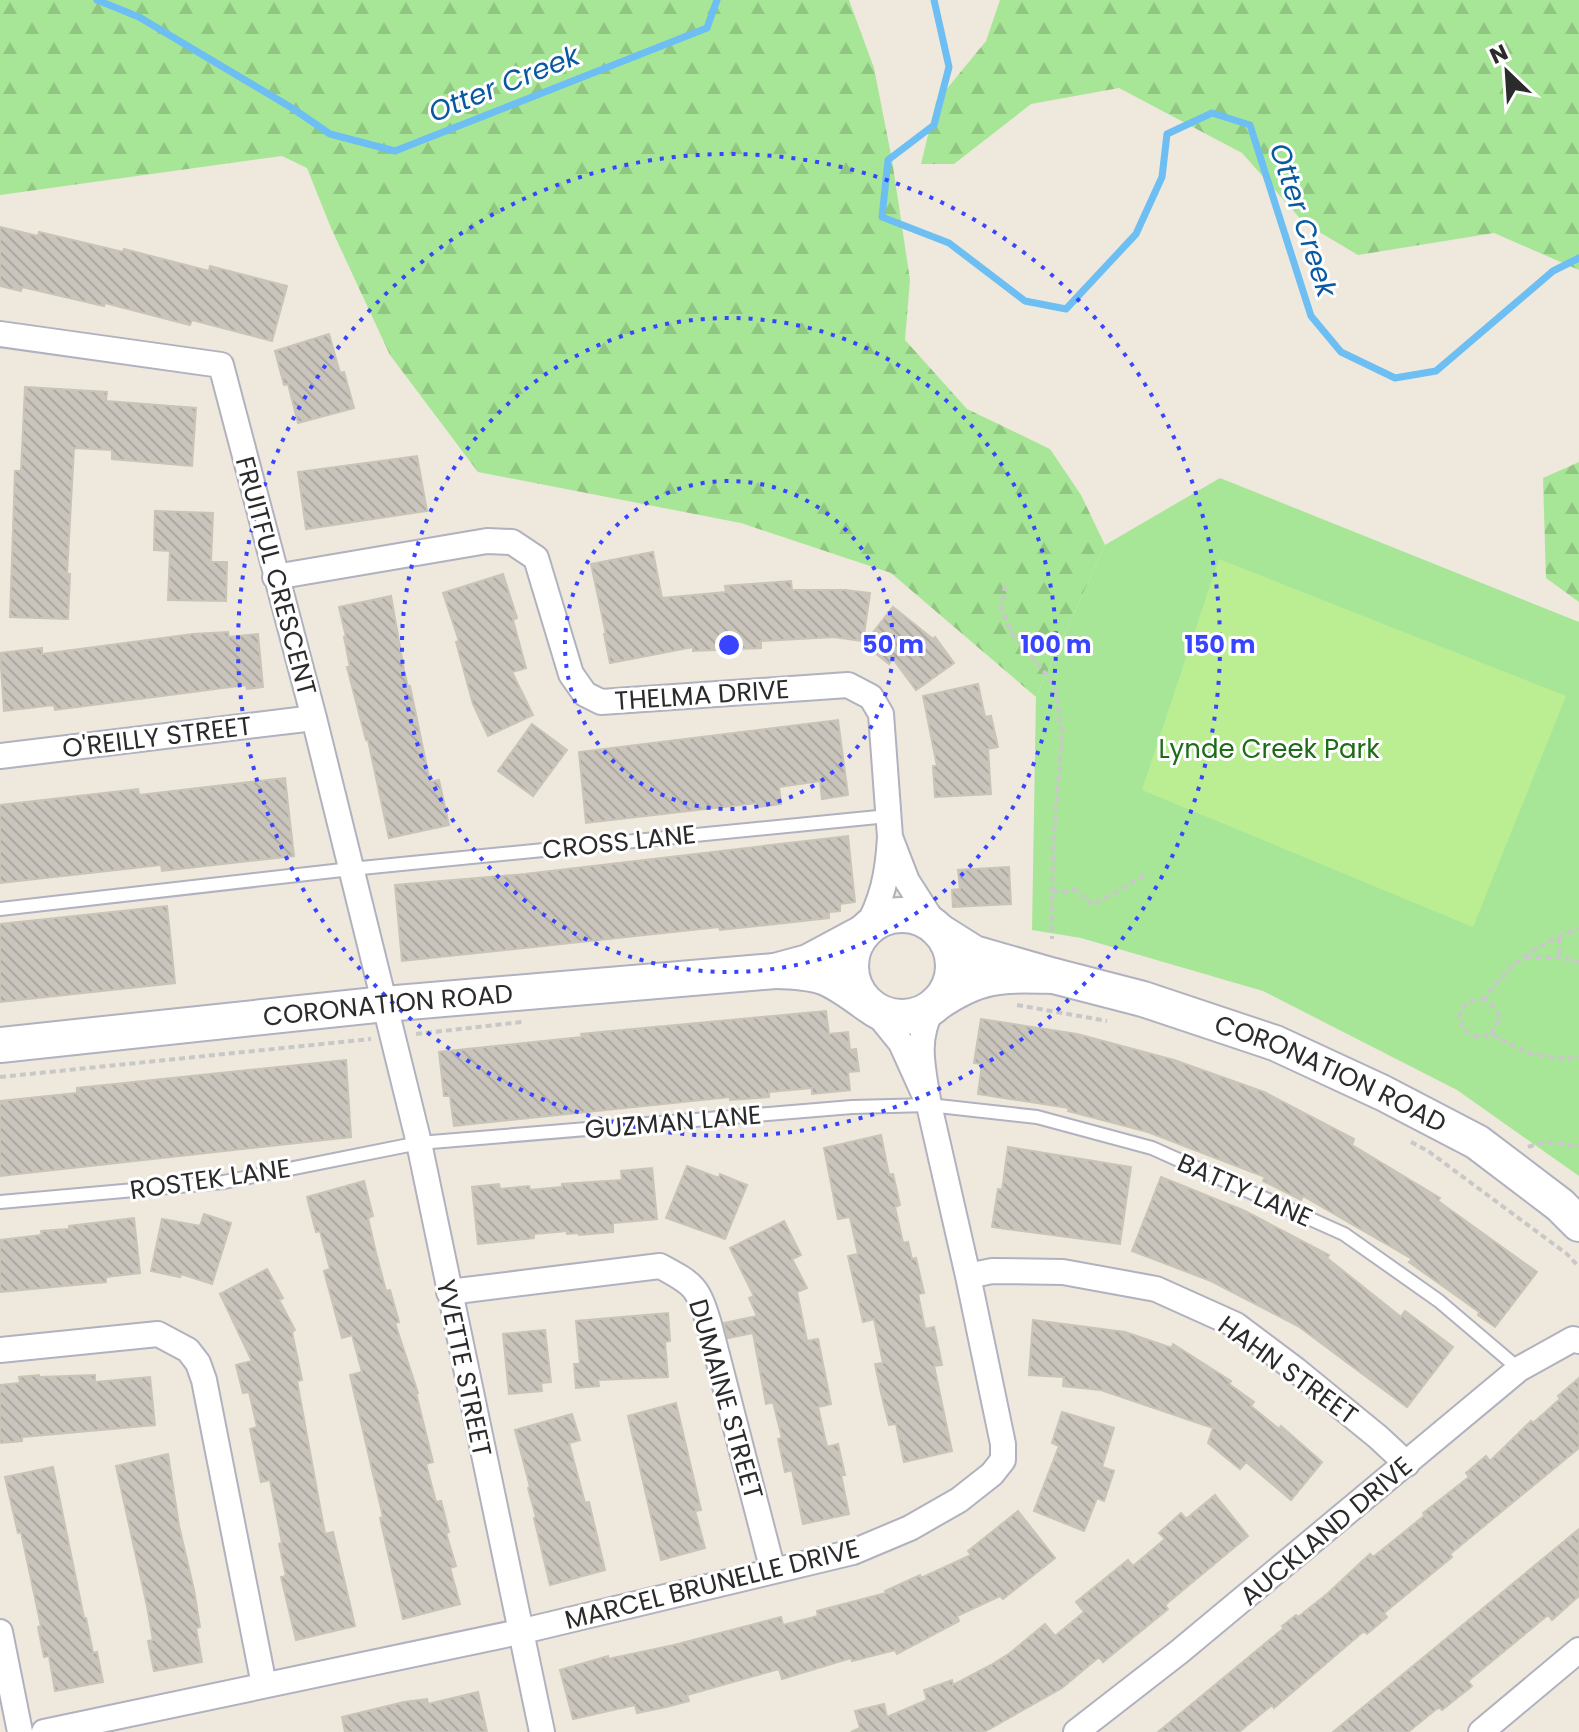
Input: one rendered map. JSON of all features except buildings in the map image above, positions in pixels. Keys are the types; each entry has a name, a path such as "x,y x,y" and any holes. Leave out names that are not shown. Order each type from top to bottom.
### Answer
{"street":[{"name":"FRUITFUL CRESCENT","path":"0,334 221,365 385,1004"},
{"name":"THELMA DRIVE","path":"275,577 487,541 512,542 536,558 571,674 585,694 601,702 848,685 871,697 881,714 889,826 885,887 879,906 864,932"},
{"name":"O'REILLY STREET","path":"0,756 314,718"},
{"name":"THELMA DRIVE","path":"889,826 907,881 939,931"},
{"path":"893,915 910,915 926,921 939,931 949,945 953,961 945,993 934,1006 919,1014 886,1014 860,995 852,979 851,962 855,946 864,932 877,921 893,915"},
{"name":"CORONATION ROAD","path":"939,931 974,953 1143,999 1275,1043 1383,1093 1477,1142 1560,1205 1579,1224"},
{"name":"CORONATION ROAD","path":"775,971 808,962 864,932"},
{"name":"CORONATION ROAD","path":"0,1045 385,1004 775,971 811,972 836,981 871,1006"},
{"name":"CORONATION ROAD","path":"934,1006 960,987 980,979 1002,975 1054,976"},
{"name":"YVETTE STREET","path":"385,1004 419,1143 542,1732"},
{"name":"MARCEL BRUNELLE DRIVE","path":"871,1006 901,1043 929,1105"},
{"name":"MARCEL BRUNELLE DRIVE","path":"44,1732 519,1632 853,1552 910,1528 959,1500 992,1474 1003,1460 1003,1444 929,1105 920,1050 925,1019 934,1006"},
{"name":"DUMAINE STREET","path":"449,1292 660,1266 688,1281 701,1296 773,1571"},
{"name":"HAHN STREET","path":"968,1276 992,1271 1063,1272 1156,1289 1236,1325 1296,1370 1407,1464"},
{"path":"0,1350 158,1334 188,1350 198,1363 204,1380 264,1685"},
{"name":"AUCKLAND DRIVE","path":"1076,1732 1168,1661 1519,1369 1573,1339 1579,1341"},
{"path":"0,1632 20,1732"},
{"path":"1481,1732 1579,1650"}],"lane":[{"name":"CROSS LANE","path":"0,909 351,869 889,826"},
{"name":"GUZMAN LANE","path":"419,1143 852,1107 929,1105"},
{"name":"BATTY LANE","path":"929,1105 1037,1117 1152,1148 1330,1227 1439,1301 1519,1369"},
{"name":"ROSTEK LANE","path":"0,1202 224,1182 419,1143"}],"path":[{"path":"1005,585 1001,607 1011,632 1055,685 1059,710 1062,735 1053,846 1052,939"},
{"path":"1052,892 1076,890 1093,905 1145,875"},
{"path":"1579,928 1542,944 1522,957 1507,969 1485,998 1467,1002 1459,1016 1464,1030 1477,1037 1491,1034 1528,1053 1566,1059 1579,1057"},
{"path":"1559,937 1560,957"},
{"path":"1522,957 1560,957 1579,962"},
{"path":"1485,998 1500,1018 1491,1034"},
{"path":"1017,1005 1120,1023"},
{"path":"423,1033 532,1021"},
{"path":"0,1077 361,1040"},
{"path":"1402,1137 1428,1151 1567,1254 1579,1267"},
{"path":"1528,1147 1544,1142 1579,1146"}],"green space":[{"path":"0,0 849,0 874,68 892,160 910,280 905,340 967,409 1050,449 1081,495 1105,545 1036,697 891,573 741,523 478,472 390,355 331,228 307,168 282,156 0,195"},
{"path":"1000,0 1579,0 1579,270 1494,233 1358,255 1304,223 1242,153 1119,88 1031,104 954,164 921,164 936,102 986,41"},
{"path":"1579,462 1579,602 1546,578 1543,478"},
{"name":"Lynde Creek Park","path":"1220,478 1579,622 1579,1176 1457,1090 1263,991 1081,938 1032,930 1036,697 1105,545"},
{"path":"1219,559 1566,696 1473,927 1142,790"}],"waterway":[{"name":"Otter Creek","path":"97,0 139,17 330,134 395,151 707,28 717,0"},
{"name":"Otter Creek","path":"934,0 949,67 934,125 888,160 882,217 949,243 1025,301 1066,309 1136,234 1162,177 1167,134 1212,113 1250,125 1311,316 1341,352 1395,378 1436,371 1553,271 1579,258"}]}
